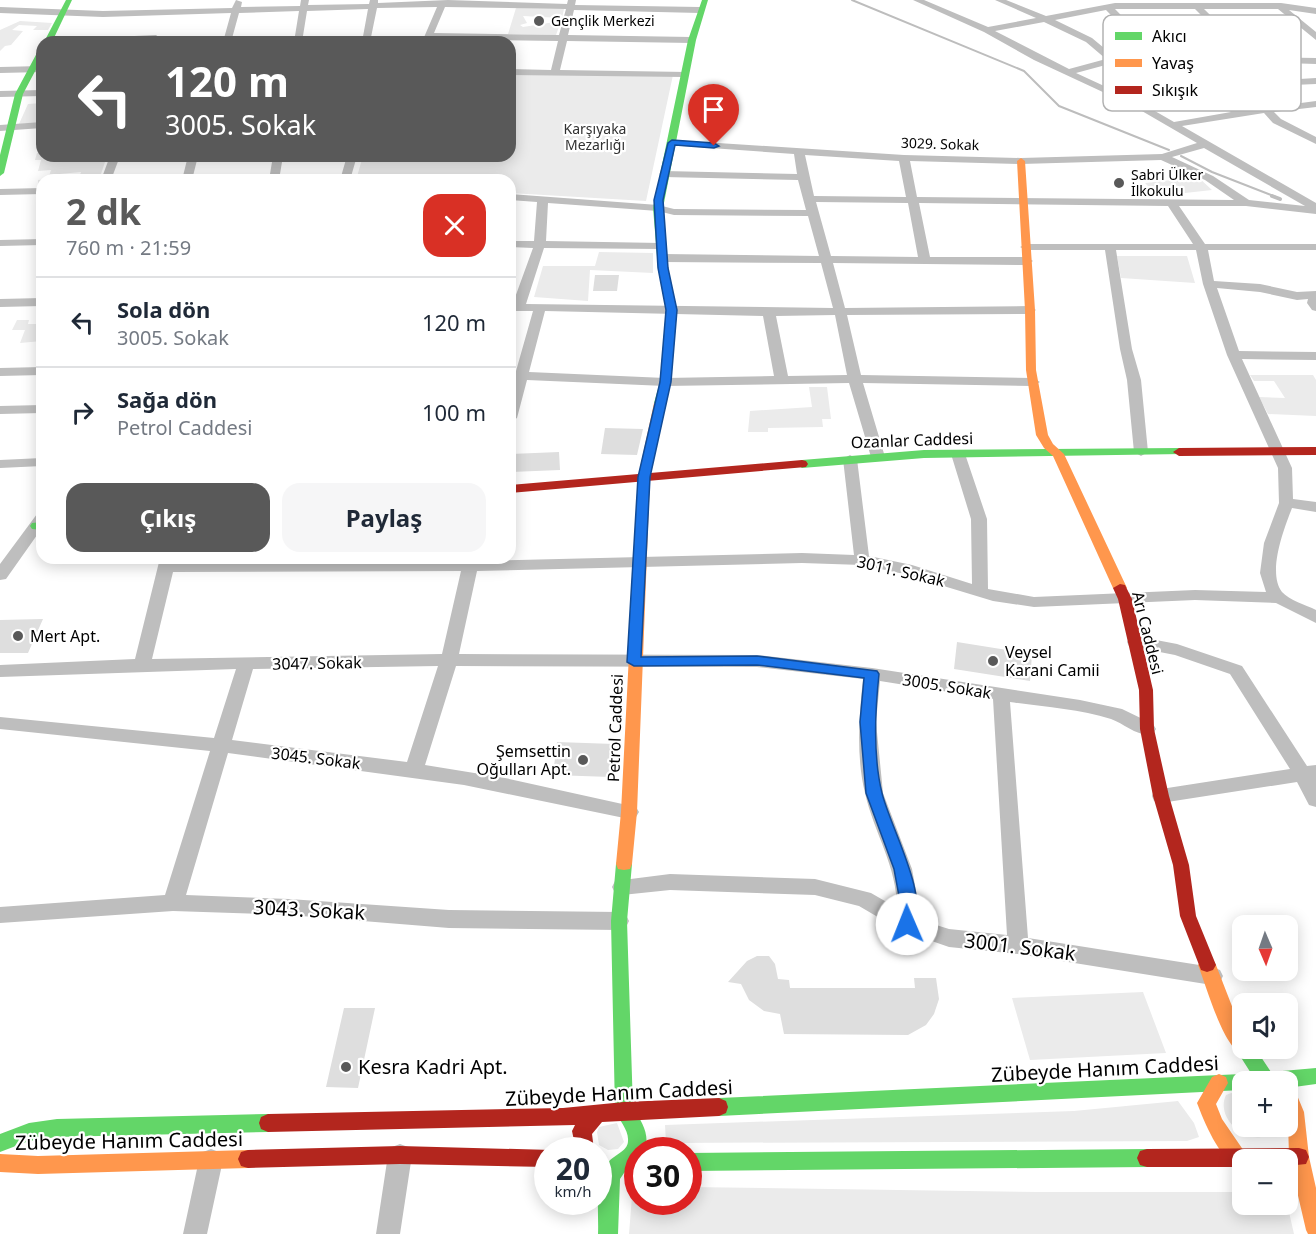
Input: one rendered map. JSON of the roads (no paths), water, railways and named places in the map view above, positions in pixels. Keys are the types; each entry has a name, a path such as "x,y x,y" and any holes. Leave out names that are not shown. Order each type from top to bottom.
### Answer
{"street":[{"path":"51,36 69,0"},
{"path":"159,28 167,0"},
{"path":"229,36 238,0"},
{"path":"917,0 987,30 1037,58 1103,88"},
{"path":"999,0 1082,37 1103,50"},
{"path":"108,36 159,28 235,11 305,4 443,2 703,5"},
{"path":"429,36 443,2"},
{"path":"367,36 374,3"},
{"path":"987,30 1126,3 1198,7 1277,3 1316,11"},
{"path":"1277,3 1291,15"},
{"path":"299,36 305,4"},
{"path":"555,72 571,4"},
{"name":"Petrol Caddesi","path":"612,1188 614,1172 620,1163 634,1155 639,1145 639,1133 624,1111 619,921 629,812 644,477 665,382 671,310 658,208 684,74 703,5"},
{"path":"1108,7 1116,15"},
{"path":"1198,7 1206,15"},
{"path":"0,10 63,14 159,28"},
{"path":"1301,24 1316,37"},
{"path":"516,38 692,40"},
{"path":"1301,60 1316,61"},
{"path":"1069,72 1103,63"},
{"path":"0,70 36,69"},
{"path":"0,173 6,128 19,94 36,69"},
{"path":"516,72 684,74"},
{"path":"1301,82 1316,81"},
{"path":"0,94 36,93"},
{"path":"1301,106 1316,104"},
{"path":"1148,111 1297,196 1316,210"},
{"path":"1237,111 1241,113"},
{"path":"1171,125 1258,111"},
{"path":"1267,111 1277,121 1316,141"},
{"path":"6,128 36,126"},
{"name":"3029. Sokak","path":"672,143 904,158 1021,161 1163,157 1204,144"},
{"path":"799,151 803,177 840,311 855,379 878,457"},
{"path":"1163,157 1209,178 1246,203"},
{"path":"904,158 910,199 925,261"},
{"name":"Arı Caddesi","path":"1021,161 1033,382 1042,435 1048,446 1058,454 1125,599 1146,690 1147,729 1161,796 1181,865 1188,916 1232,1026"},
{"path":"664,174 803,177"},
{"path":"0,192 36,191"},
{"path":"1297,196 1316,196"},
{"path":"516,197 658,208 674,212 813,213"},
{"path":"516,303 540,244 543,199"},
{"path":"810,200 1246,203 1316,210"},
{"path":"1172,203 1202,248 1202,259 1209,284 1234,355 1285,468 1286,503 1272,543 1268,573 1273,591 1279,598 1316,617"},
{"path":"0,243 36,242"},
{"path":"516,244 826,259 925,261 1110,248 1316,248"},
{"path":"1110,248 1126,350 1134,380 1141,452"},
{"path":"1209,284 1260,288 1297,296 1316,295 1313,303 1316,307"},
{"path":"0,303 36,302"},
{"path":"516,308 769,312 1030,310"},
{"path":"540,308 516,375 665,382 855,379 1033,382"},
{"path":"769,312 782,381"},
{"path":"1234,355 1316,356"},
{"path":"0,372 36,371"},
{"path":"0,410 36,409"},
{"name":"Ozanlar Caddesi","path":"516,488 878,457 958,454 1316,451"},
{"path":"958,454 979,519 980,592"},
{"path":"850,459 862,560"},
{"path":"0,464 36,462"},
{"path":"1286,503 1316,507"},
{"path":"0,575 36,528"},
{"name":"3011. Sokak","path":"516,562 802,558 862,560 906,569 980,592 1013,600 1034,602 1195,595 1279,598"},
{"path":"142,665 167,564"},
{"path":"414,770 449,660 471,564"},
{"path":"1135,642 1177,650 1236,670 1309,774 1316,800"},
{"name":"3047. Sokak","path":"0,671 142,665 449,660 634,662"},
{"name":"3005. Sokak","path":"634,662 757,661 872,674 1098,709 1116,714 1147,729"},
{"path":"173,903 223,747 246,665"},
{"path":"872,674 867,722 874,793 902,869 907,896 907,924"},
{"path":"1001,694 1018,945"},
{"name":"3045. Sokak","path":"0,723 414,770 629,812"},
{"path":"1161,796 1309,774"},
{"name":"3001. Sokak","path":"622,887 670,882 815,887 864,899 907,924 949,938 1018,945 1212,976"},
{"name":"3043. Sokak","path":"0,915 173,903 289,907 448,919 619,921"},
{"path":"1298,1078 1316,1076"},
{"name":"Zübeyde Hanım Caddesi","path":"0,1143 29,1132 57,1128 562,1117 624,1111 1232,1082"},
{"path":"1219,1083 1206,1103 1208,1113 1232,1149"},
{"path":"583,1137 582,1131 597,1113"},
{"path":"1298,1123 1307,1156 1316,1230"},
{"path":"388,1234 400,1155"},
{"name":"Zübeyde Hanım Caddesi","path":"0,1163 38,1165 400,1155 534,1158"},
{"path":"702,1162 1232,1157"},
{"path":"195,1234 211,1160"},
{"path":"612,1162 624,1163"},
{"name":"Petrol Caddesi","path":"608,1234 609,1215"}],"waterway":[{"path":"852,0 1024,71 1059,106 1169,150"},
{"path":"1181,156 1212,172 1276,197"},
{"path":"1272,196 1280,199"}],"place":[{"name":"Gençlik Merkezi","path":"539,21"},
{"name":"Sabri Ülker İlkokulu","path":"1119,183"},
{"name":"Mert Apt.","path":"18,636"},
{"name":"Veysel Karani Camii","path":"993,661"},
{"name":"Şemsettin Oğulları Apt.","path":"583,760"},
{"name":"Kesra Kadri Apt.","path":"346,1067"}],"park label":[{"name":"Karşıyaka Mezarlığı","path":"595,138"}]}
